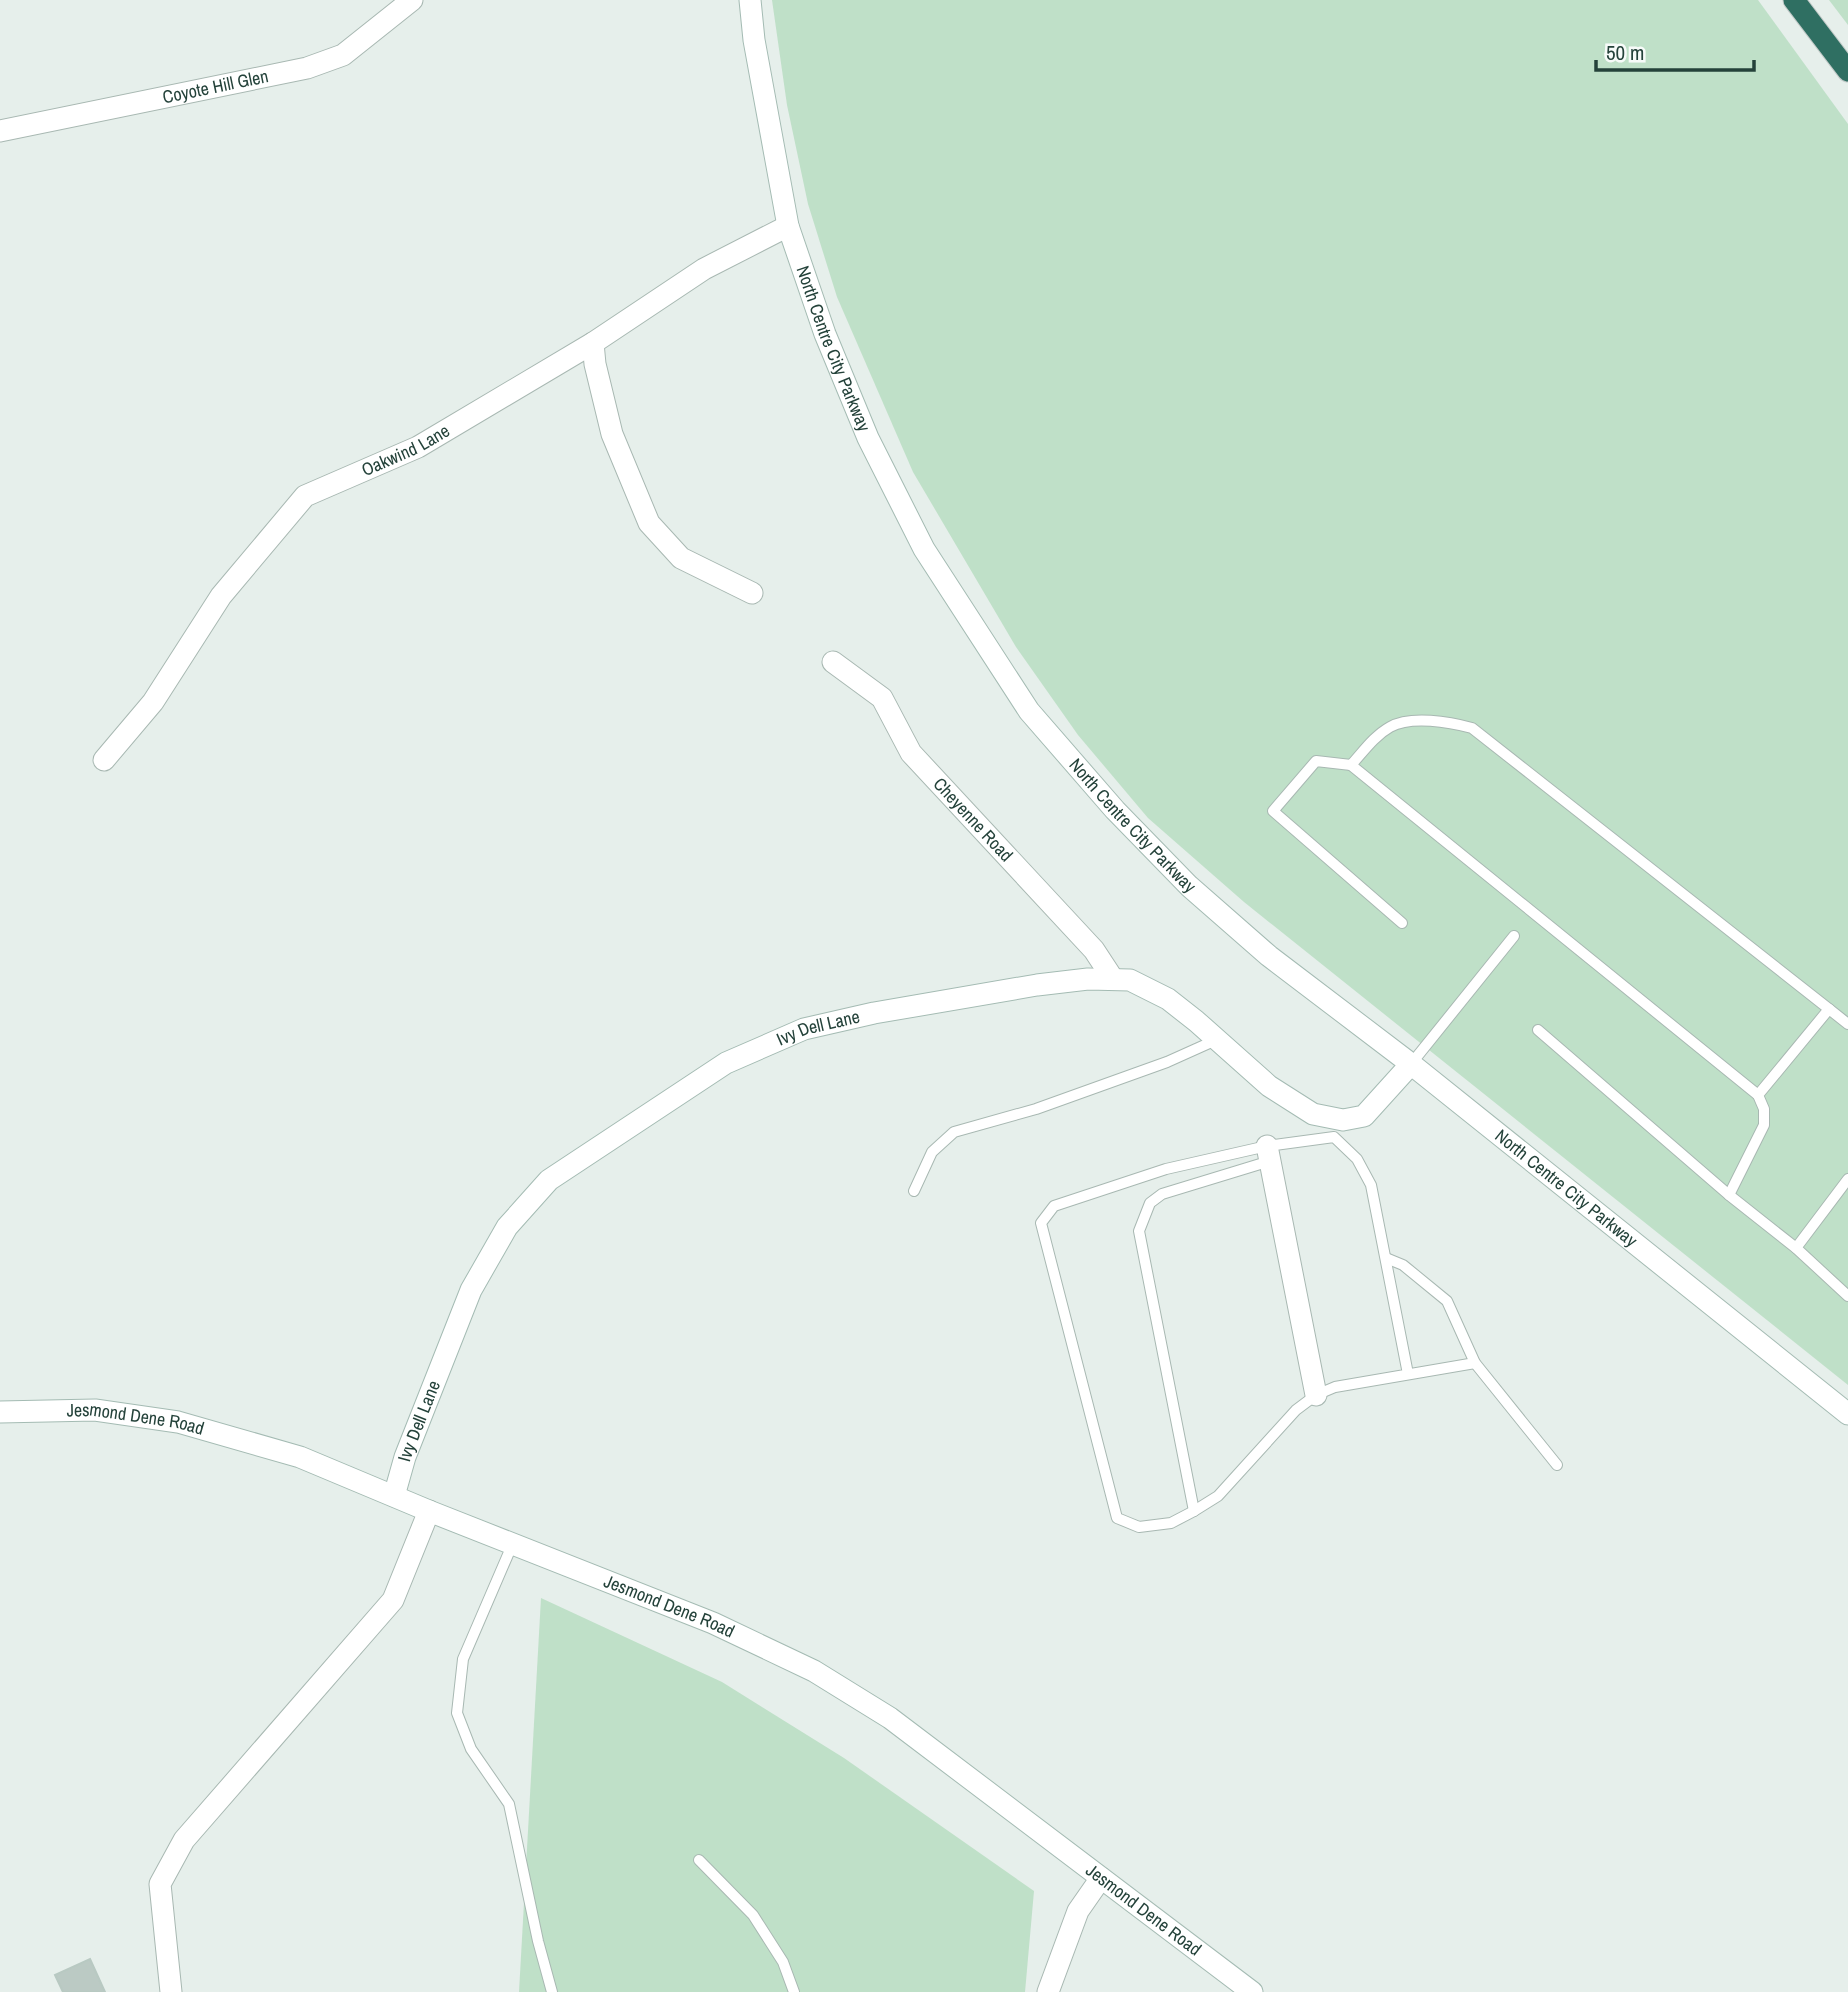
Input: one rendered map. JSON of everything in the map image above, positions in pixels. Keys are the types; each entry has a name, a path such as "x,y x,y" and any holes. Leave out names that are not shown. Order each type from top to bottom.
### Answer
{"highway":[{"path":"1794,0 1848,71"}],"street":[{"name":"Coyote Hill Glen","path":"0,131 307,68 343,55 412,0"},
{"name":"North Centre City Parkway","path":"750,0 754,40 788,226 825,334 873,448 924,549 1029,711 1115,810 1189,886 1269,956 1411,1064 1848,1414"},
{"name":"Oakwind Lane","path":"104,760 153,702 221,596 305,496 418,447 593,342 704,269 788,226"},
{"path":"593,342 595,364 612,434 649,523 681,558 752,593"},
{"name":"Cheyenne Road","path":"833,662 882,698 911,753 1094,950 1113,979"},
{"name":"Ivy Dell Lane","path":"394,1496 405,1457 471,1290 507,1227 549,1180 726,1063 804,1029 874,1013 1037,985 1130,980 1168,999 1269,1086 1338,1129"},
{"path":"1338,1129 1364,1116 1411,1064"},
{"path":"1269,1153 1316,1395"},
{"name":"Jesmond Dene Road","path":"0,1412 95,1410 178,1422 300,1457 713,1623 814,1671 890,1718 1252,1992"},
{"path":"171,1992 160,1884 184,1840 393,1600 429,1511"},
{"path":"1048,1992 1078,1911 1101,1878"}],"lane":[{"path":"1350,765 1379,734 1393,725 1449,722 1472,728 1848,1024"},
{"path":"1402,923 1273,811 1316,761 1350,765 1758,1096 1765,1109 1764,1125 1730,1195"},
{"path":"1411,1064 1514,936"},
{"path":"1758,1096 1829,1009"},
{"path":"1538,1030 1730,1195 1796,1248 1848,1296"},
{"path":"914,1191 932,1152 954,1132 1036,1109 1167,1062 1216,1040"},
{"path":"1194,1511 1139,1231 1150,1203 1162,1194 1338,1129 1371,1185 1408,1374"},
{"path":"1269,1153 1166,1169 1054,1206 1041,1223 1117,1518 1139,1527 1171,1523 1194,1511 1218,1496 1296,1410 1316,1395 1335,1387 1475,1363"},
{"path":"1796,1248 1848,1179"},
{"path":"1386,1258 1403,1265 1447,1301 1475,1363 1557,1465"},
{"path":"513,1543 463,1659 457,1713 471,1749 509,1804 538,1941 552,1992"},
{"path":"699,1860 754,1915 783,1962 794,1992"}],"green space":[{"path":"772,0 1758,0 1848,124 1848,1385 1244,902 1148,818 1078,735 1016,647 913,472 837,297 808,204 787,105"},
{"path":"1829,0 1848,0 1848,25"},
{"path":"541,1598 722,1682 844,1758 1034,1891 1025,1992 519,1992"}],"building":[{"path":"90,1959 105,1992 63,1992 55,1975"}]}
